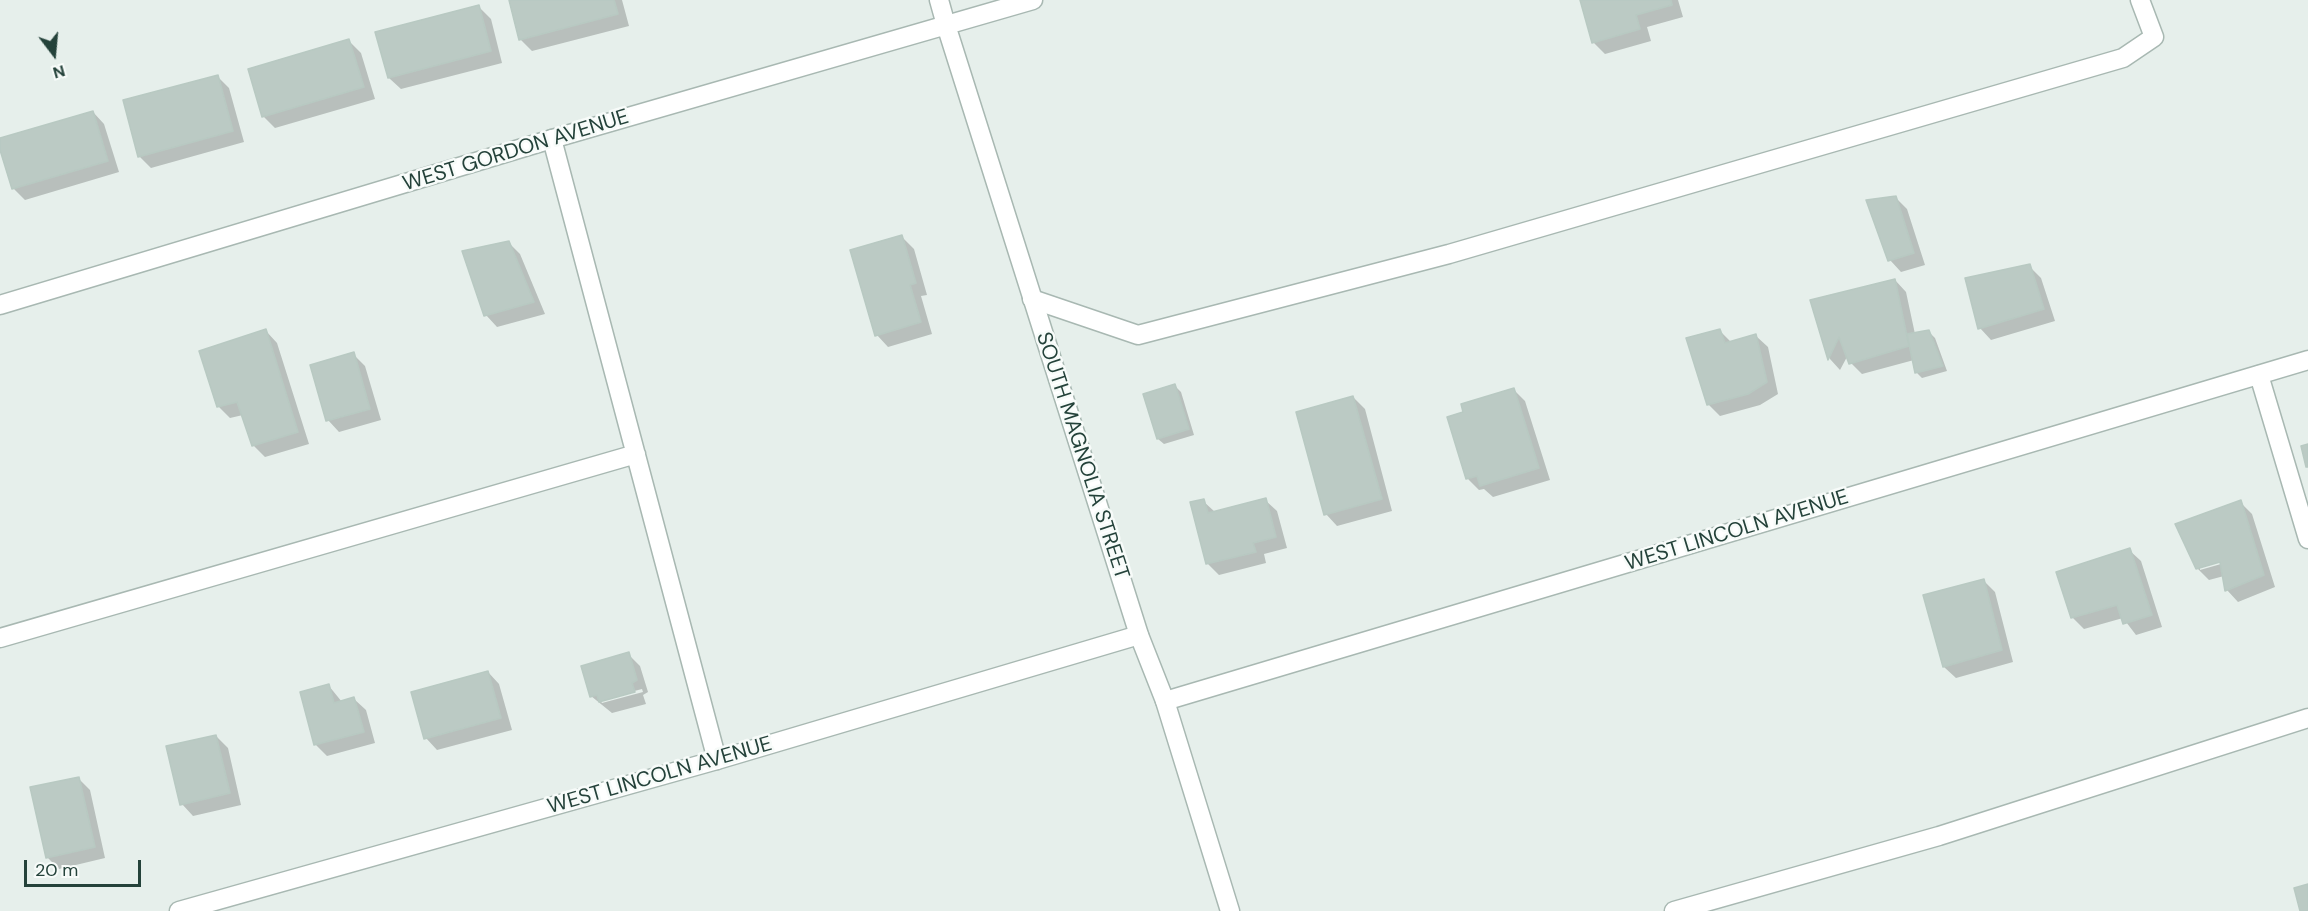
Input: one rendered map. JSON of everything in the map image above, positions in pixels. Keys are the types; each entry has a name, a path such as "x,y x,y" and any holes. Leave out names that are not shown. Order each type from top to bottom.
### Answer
{"street":[{"name":"SOUTH MAGNOLIA STREET","path":"939,0 1139,635 1165,701 1230,911"},
{"name":"WEST GORDON AVENUE","path":"0,305 552,139 1033,0"},
{"path":"1032,299 1138,335 1449,254 2123,58 2154,37 2140,0"},
{"path":"552,139 717,760"},
{"name":"WEST LINCOLN AVENUE","path":"1165,701 2308,360"},
{"path":"2259,375 2308,539"},
{"path":"0,638 636,454"},
{"name":"WEST LINCOLN AVENUE","path":"179,911 717,760 1139,635"},
{"path":"1674,911 1939,836 2308,718"}],"building":[{"path":"509,0 614,0 618,14 519,40"},
{"path":"1580,0 1671,0 1672,5 1636,15 1640,29 1592,43"},
{"path":"479,5 491,51 388,78 375,32"},
{"path":"349,39 364,87 262,117 248,69"},
{"path":"218,75 233,131 138,157 123,100"},
{"path":"93,111 108,161 12,189 0,150 0,138"},
{"path":"1896,196 1914,253 1888,261 1866,200"},
{"path":"902,235 916,283 910,285 921,322 875,336 850,250"},
{"path":"509,241 534,302 484,316 462,251"},
{"path":"2030,264 2044,309 1978,329 1965,278"},
{"path":"1895,279 1909,346 1849,364 1839,337 1828,360 1810,300"},
{"path":"266,329 298,432 252,446 237,402 217,407 199,351"},
{"path":"1720,329 1725,343 1756,334 1767,382 1748,394 1707,405 1686,338"},
{"path":"1929,330 1943,366 1915,373 1907,334"},
{"path":"354,352 370,409 326,421 310,365"},
{"path":"1175,384 1189,429 1157,439 1143,394"},
{"path":"1514,388 1539,468 1480,486 1477,476 1466,479 1447,417 1463,412 1461,404"},
{"path":"1353,396 1382,499 1324,515 1296,412"},
{"path":"2308,444 2308,467 2306,467 2301,446"},
{"path":"1266,498 1276,537 1253,543 1256,552 1206,564 1190,502 1204,499 1208,513"},
{"path":"2241,500 2264,575 2225,591 2220,562 2196,569 2175,524"},
{"path":"2130,548 2152,615 2123,624 2117,605 2071,618 2056,572"},
{"path":"1984,579 2002,650 1943,667 1923,595"},
{"path":"629,652 637,680 632,683 635,692 599,702 597,695 590,697 581,666"},
{"path":"488,671 501,718 424,739 411,692"},
{"path":"329,684 334,703 354,697 364,732 314,745 300,692"},
{"path":"216,735 230,793 180,805 166,746"},
{"path":"79,777 95,847 46,858 30,787"},
{"path":"2308,884 2308,911 2300,911 2294,888"}]}
